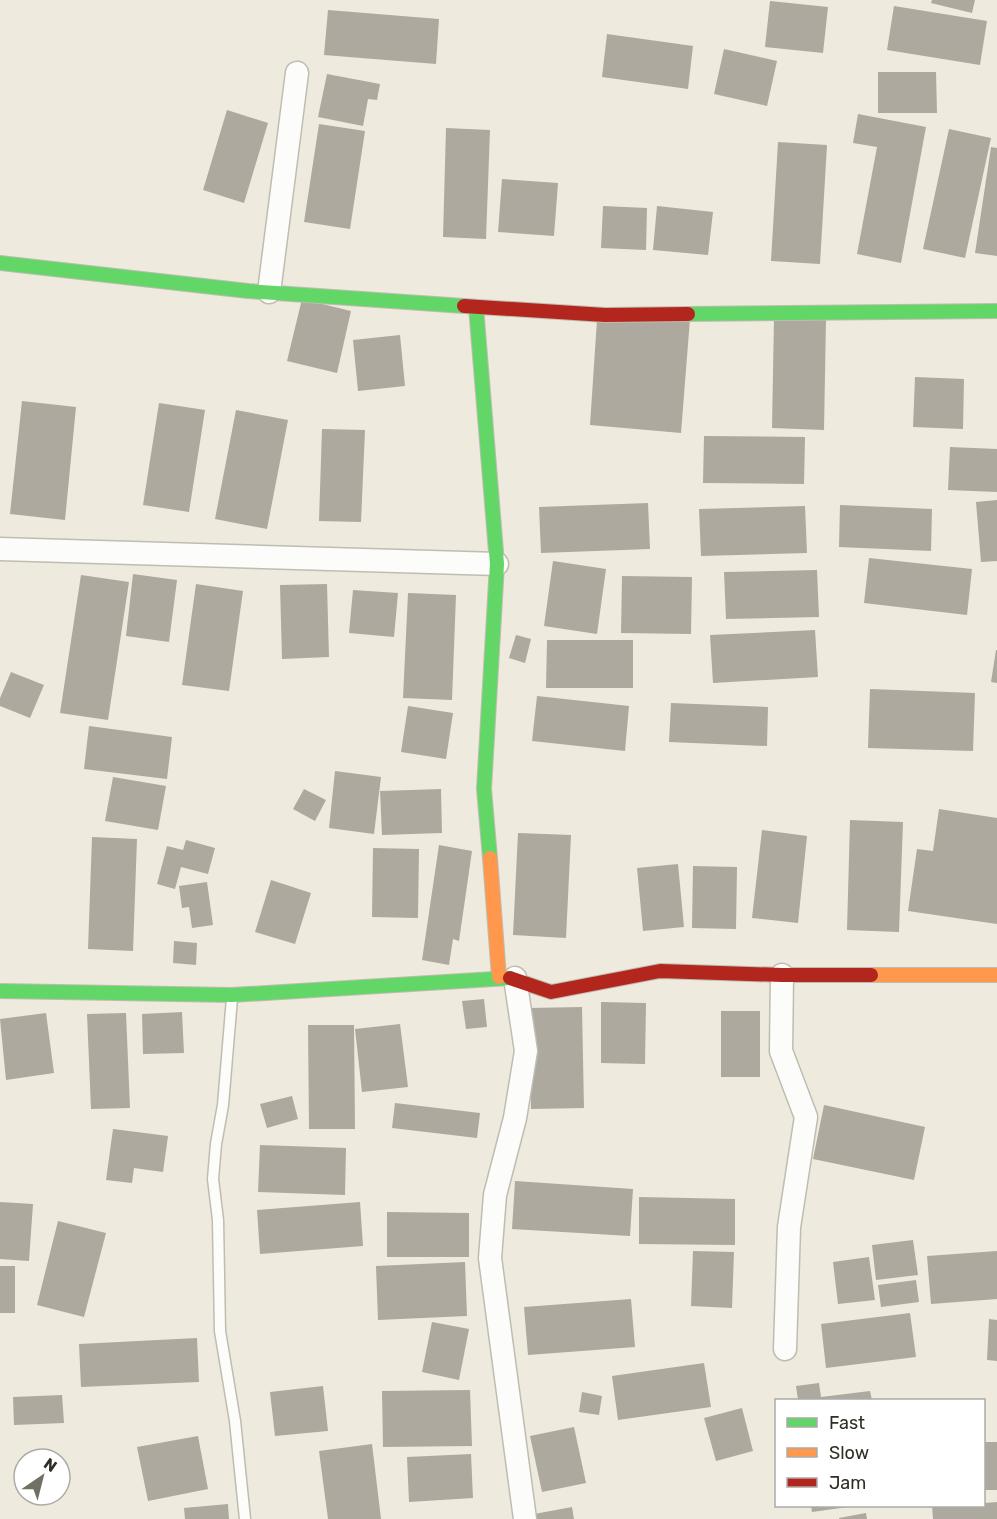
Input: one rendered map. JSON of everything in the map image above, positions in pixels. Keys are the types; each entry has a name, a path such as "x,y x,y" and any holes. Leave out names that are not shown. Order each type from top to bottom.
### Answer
{"street":[{"path":"269,292 297,73"},
{"path":"0,263 269,292 605,315 997,311"},
{"path":"476,306 497,564 484,789 507,978 526,1051 515,1118 495,1195 490,1258 525,1519"},
{"path":"0,549 497,564"},
{"path":"0,991 232,994 507,978 551,992 660,971 782,975 997,975"},
{"path":"782,975 780,1051 806,1117 789,1227 785,1349"}],"lane":[{"path":"232,994 223,1105 213,1179 218,1220 220,1331 235,1421 245,1519"}],"building":[{"path":"932,0 975,0 972,13 931,3"},
{"path":"770,1 828,7 823,53 765,47"},
{"path":"894,6 987,21 980,65 887,50"},
{"path":"328,10 439,19 436,64 324,55"},
{"path":"607,34 693,46 688,89 602,77"},
{"path":"724,49 777,61 767,106 714,94"},
{"path":"878,72 936,72 937,113 878,113"},
{"path":"327,74 380,84 377,100 368,99 363,126 318,117"},
{"path":"227,110 268,123 244,203 203,190"},
{"path":"858,114 926,127 901,263 857,254 877,147 853,143"},
{"path":"319,124 365,131 350,229 304,222"},
{"path":"446,128 490,130 486,239 443,237"},
{"path":"949,129 991,138 965,258 923,249"},
{"path":"778,142 827,145 820,264 771,261"},
{"path":"991,147 997,148 997,256 975,253"},
{"path":"502,179 558,183 554,236 498,232"},
{"path":"603,206 647,208 646,250 601,248"},
{"path":"657,206 713,212 708,255 653,250"},
{"path":"302,299 351,311 337,373 287,361"},
{"path":"774,318 826,319 824,430 772,428"},
{"path":"690,319 681,433 590,425 597,320"},
{"path":"400,335 405,386 358,391 353,340"},
{"path":"915,377 964,379 963,429 913,427"},
{"path":"22,401 76,407 65,520 10,514"},
{"path":"159,403 205,410 189,512 143,505"},
{"path":"236,410 288,420 267,529 215,519"},
{"path":"322,429 365,430 361,522 319,521"},
{"path":"704,436 805,437 804,484 703,483"},
{"path":"950,447 997,449 997,492 948,490"},
{"path":"997,500 997,561 981,562 976,502"},
{"path":"648,503 650,549 541,553 539,507"},
{"path":"840,505 932,509 931,551 839,547"},
{"path":"805,506 807,553 701,556 699,509"},
{"path":"869,558 972,569 967,615 864,603"},
{"path":"553,561 606,569 597,634 544,626"},
{"path":"817,570 819,617 726,619 724,572"},
{"path":"133,574 177,580 169,642 126,636"},
{"path":"81,575 129,582 108,720 60,713"},
{"path":"622,576 692,577 691,634 621,633"},
{"path":"196,584 243,591 229,691 182,685"},
{"path":"327,584 329,657 282,659 280,585"},
{"path":"353,590 398,593 394,637 349,633"},
{"path":"408,593 456,595 452,700 403,698"},
{"path":"815,630 818,677 713,683 710,635"},
{"path":"516,635 531,639 525,663 509,658"},
{"path":"547,640 633,640 633,688 546,688"},
{"path":"997,650 997,683 991,682"},
{"path":"11,672 44,685 30,718 0,706 0,698"},
{"path":"870,689 975,693 973,751 868,748"},
{"path":"537,696 629,706 625,751 532,741"},
{"path":"671,703 768,707 767,746 669,742"},
{"path":"408,706 453,713 446,759 401,752"},
{"path":"89,726 172,737 167,779 84,769"},
{"path":"335,771 381,777 374,834 329,828"},
{"path":"113,777 166,786 158,830 105,821"},
{"path":"304,789 326,800 315,821 293,809"},
{"path":"441,789 442,833 382,835 380,791"},
{"path":"939,809 997,818 997,924 908,911 917,849 933,851"},
{"path":"850,820 903,822 899,932 847,930"},
{"path":"762,830 807,836 798,923 752,918"},
{"path":"518,833 571,835 566,938 513,935"},
{"path":"92,837 137,839 133,951 88,949"},
{"path":"186,840 215,848 208,874 181,867 175,889 157,884 167,846 183,850"},
{"path":"439,845 472,851 459,941 453,939 449,965 422,960"},
{"path":"373,848 419,849 418,918 372,917"},
{"path":"678,864 684,927 643,931 637,868"},
{"path":"693,866 737,867 736,929 692,928"},
{"path":"271,880 311,893 295,944 255,932"},
{"path":"207,882 213,925 192,928 189,907 182,908 179,886"},
{"path":"174,941 197,943 196,965 173,963"},
{"path":"484,999 487,1027 466,1029 462,1001"},
{"path":"601,1002 646,1003 645,1064 601,1063"},
{"path":"582,1007 584,1108 531,1109 529,1008"},
{"path":"721,1011 760,1011 760,1077 721,1077"},
{"path":"182,1012 184,1053 143,1054 142,1014"},
{"path":"46,1013 54,1073 6,1080 0,1019"},
{"path":"126,1013 130,1108 91,1109 87,1014"},
{"path":"400,1024 408,1087 362,1092 355,1029"},
{"path":"308,1025 354,1025 355,1129 309,1129"},
{"path":"292,1096 298,1119 267,1128 260,1104"},
{"path":"395,1103 480,1113 477,1138 392,1128"},
{"path":"824,1105 925,1127 914,1180 813,1159"},
{"path":"113,1129 168,1136 163,1172 134,1168 132,1183 106,1180"},
{"path":"260,1145 346,1148 345,1195 258,1192"},
{"path":"515,1181 633,1189 630,1236 512,1229"},
{"path":"639,1197 735,1199 735,1245 639,1244"},
{"path":"0,1202 33,1204 29,1261 0,1259"},
{"path":"360,1202 363,1246 260,1254 257,1210"},
{"path":"387,1212 469,1213 469,1257 387,1257"},
{"path":"58,1221 106,1233 84,1317 37,1305"},
{"path":"913,1240 918,1275 876,1280 872,1245"},
{"path":"693,1251 734,1252 732,1308 691,1306"},
{"path":"997,1251 997,1299 931,1304 927,1256"},
{"path":"869,1257 875,1300 838,1304 833,1262"},
{"path":"465,1262 467,1316 378,1320 376,1266"},
{"path":"0,1266 15,1266 15,1313 0,1313"},
{"path":"916,1280 919,1302 881,1307 878,1285"},
{"path":"631,1299 635,1347 528,1355 524,1307"},
{"path":"910,1313 916,1357 826,1368 821,1324"},
{"path":"989,1319 997,1320 997,1361 987,1360"},
{"path":"432,1322 469,1329 459,1380 422,1372"},
{"path":"197,1338 199,1382 81,1387 79,1344"},
{"path":"704,1363 711,1407 618,1420 612,1376"},
{"path":"819,1383 821,1397 870,1391 872,1399 798,1399 796,1386"},
{"path":"323,1386 328,1431 275,1436 270,1392"},
{"path":"470,1390 472,1446 383,1447 382,1391"},
{"path":"582,1392 602,1396 599,1415 579,1412"},
{"path":"62,1395 64,1423 14,1425 13,1397"},
{"path":"742,1408 753,1451 716,1461 704,1418"},
{"path":"574,1427 586,1483 542,1492 530,1436"},
{"path":"198,1436 208,1489 148,1501 137,1447"},
{"path":"985,1442 997,1442 997,1490 985,1490"},
{"path":"372,1444 381,1519 328,1519 319,1451"},
{"path":"471,1454 473,1498 409,1502 407,1457"},
{"path":"997,1502 997,1519 933,1519 932,1507 985,1507 985,1503"},
{"path":"228,1504 229,1519 185,1519 184,1508"},
{"path":"572,1507 574,1519 530,1519 529,1515"},
{"path":"811,1507 848,1507 812,1512"},
{"path":"866,1513 867,1519 839,1519 839,1518"}],"traffic: fast":[{"path":"0,263 248,291 464,306"},
{"path":"476,307 497,564 484,789 490,858"},
{"path":"688,314 997,311"},
{"path":"0,991 232,995 510,978"}],"traffic: slow":[{"path":"490,858 499,977"},
{"path":"871,975 997,975"}],"traffic: jam":[{"path":"464,306 605,315 688,314"},
{"path":"510,978 551,992 660,971 871,975"}]}
